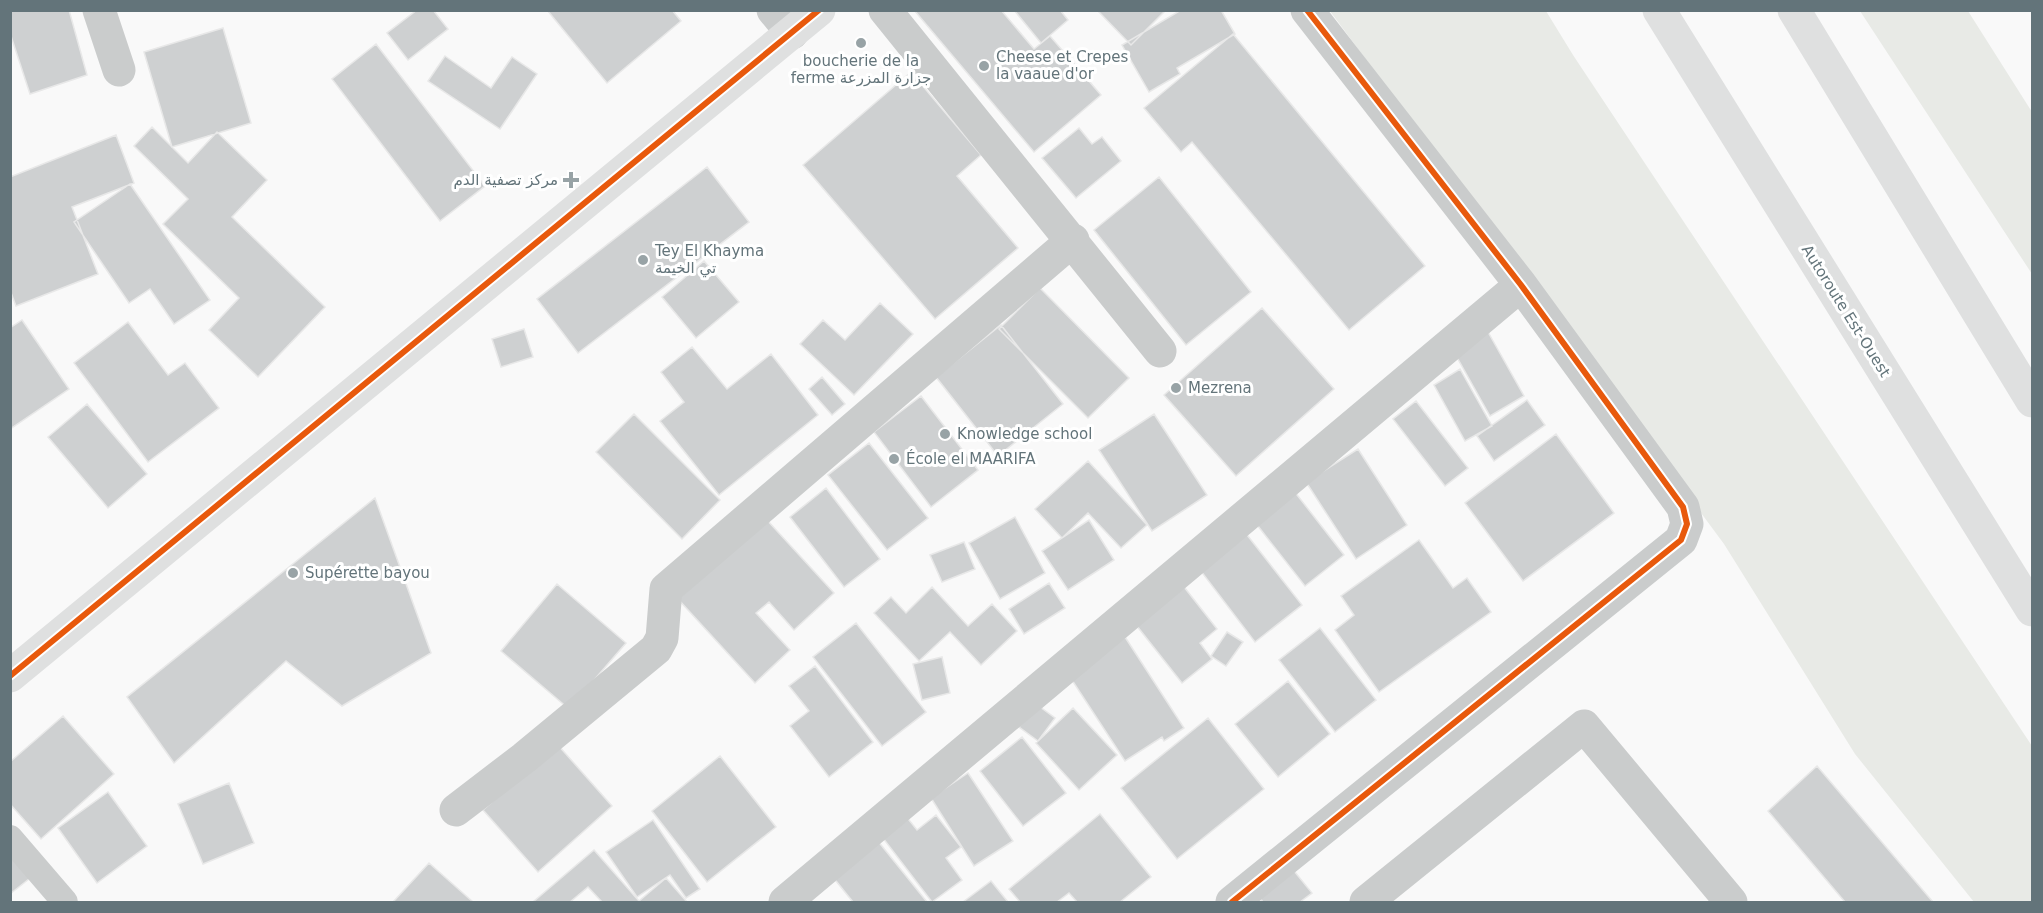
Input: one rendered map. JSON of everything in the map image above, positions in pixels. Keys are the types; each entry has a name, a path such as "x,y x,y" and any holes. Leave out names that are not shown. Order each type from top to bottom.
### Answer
{"main road":[{"path":"10,676 783,22 819,10"},
{"name":"Autoroute Est-Ouest","path":"1659,10 2032,610"},
{"path":"1794,10 2032,401"}],"street":[{"path":"99,10 119,70"},
{"path":"885,10 1073,240 1160,351"},
{"path":"1232,903 1681,540 1687,524 1683,507 1521,285 1307,10"},
{"path":"456,810 524,758 656,649 662,638 666,589 1073,240"},
{"path":"785,903 1521,285"},
{"path":"1366,903 1584,726 1731,903"}],"lane":[{"path":"10,838 65,903"}],"shaded area":[{"path":"1330,11 1546,11 2032,746 2032,902 1974,902 1855,754 1724,544"},
{"path":"1860,11 1968,11 2032,112 2032,274"}],"building":[{"path":"10,10 69,10 87,75 30,94 10,33"},
{"path":"417,10 433,10 448,29 408,60 387,33"},
{"path":"547,10 672,10 681,21 607,83"},
{"path":"914,10 1001,10 1034,49 1050,36 1101,95 1034,152"},
{"path":"1014,10 1060,10 1068,20 1041,43"},
{"path":"1097,10 1166,10 1131,45"},
{"path":"1181,10 1221,10 1235,34 1177,68 1180,74 1149,92 1122,45"},
{"path":"223,28 251,123 172,147 144,52"},
{"path":"1233,34 1425,266 1349,330 1192,142 1181,152 1144,108"},
{"path":"376,44 485,186 440,221 332,79"},
{"path":"445,56 491,88 512,57 537,74 500,129 428,81"},
{"path":"911,72 981,155 957,176 1018,248 935,319 803,165"},
{"path":"152,127 188,163 217,132 267,180 232,217 325,307 258,377 209,330 239,298 163,224 188,199 134,146"},
{"path":"1079,128 1092,144 1102,137 1121,161 1076,198 1042,158"},
{"path":"116,135 134,183 72,207 98,274 16,306 10,290 10,177"},
{"name":"Tey El Khayma تي الخيمة","path":"707,167 749,222 578,353 537,299"},
{"path":"1159,177 1251,292 1186,345 1094,230"},
{"path":"130,184 210,300 174,324 150,289 129,303 74,222"},
{"path":"704,261 739,302 696,338 662,297"},
{"path":"1040,288 1129,378 1088,418 999,329"},
{"path":"880,303 913,334 854,395 800,344 823,320 845,340"},
{"path":"1262,308 1334,389 1236,476 1164,395"},
{"path":"22,320 69,389 10,429 10,328"},
{"path":"128,322 168,375 185,363 219,408 148,462 74,363"},
{"path":"1001,325 1063,404 998,456 936,377"},
{"path":"524,329 533,357 501,367 492,339"},
{"path":"1488,332 1524,396 1490,416 1454,352"},
{"path":"692,347 727,389 771,354 818,415 719,495 660,421 684,402 661,372"},
{"path":"1460,369 1492,426 1465,441 1434,385"},
{"path":"822,377 845,404 832,415 809,389"},
{"path":"921,396 978,470 931,507 874,432"},
{"path":"1527,400 1545,425 1494,461 1477,436"},
{"path":"1416,401 1468,468 1445,486 1393,419"},
{"path":"87,404 147,474 108,508 48,437"},
{"path":"634,414 720,500 682,539 596,452"},
{"path":"1154,414 1207,495 1152,531 1099,450"},
{"path":"1556,434 1614,513 1523,581 1465,503"},
{"path":"869,443 928,518 887,550 828,475"},
{"path":"1358,449 1407,525 1356,559 1306,482"},
{"path":"1088,461 1147,525 1121,548 1088,513 1062,538 1035,509"},
{"path":"826,488 880,559 844,587 790,517"},
{"path":"1294,491 1344,555 1305,586 1254,521"},
{"path":"375,498 431,653 342,706 286,661 174,763 127,697"},
{"path":"1015,517 1045,573 1000,599 969,543"},
{"path":"766,519 834,593 794,630 769,602 756,613 790,650 755,683 678,599"},
{"path":"1089,520 1114,560 1068,590 1042,551"},
{"path":"1240,526 1302,605 1255,642 1194,562"},
{"path":"1419,540 1453,588 1467,578 1491,612 1379,692 1335,630 1354,615 1341,596"},
{"path":"964,542 975,569 942,582 930,555"},
{"path":"1177,578 1217,629 1200,643 1212,659 1182,683 1129,616"},
{"path":"1049,583 1065,608 1024,634 1009,609"},
{"path":"557,584 626,643 569,709 501,651"},
{"path":"932,587 968,626 992,604 1017,631 981,665 950,632 919,661 874,613 891,597 906,613"},
{"path":"856,623 926,712 882,746 813,657"},
{"path":"1320,628 1376,700 1335,732 1279,660"},
{"path":"1227,632 1243,642 1226,666 1211,656"},
{"path":"1125,637 1184,728 1164,741 1162,737 1125,761 1068,674"},
{"path":"942,657 950,693 922,700 913,664"},
{"path":"815,666 873,742 829,777 790,726 809,711 789,686"},
{"path":"1288,681 1330,734 1278,777 1235,724"},
{"path":"1036,704 1055,718 1038,741 1019,727"},
{"path":"1073,708 1117,755 1079,790 1036,743"},
{"path":"63,716 114,774 41,839 10,804 10,762"},
{"path":"1208,718 1264,789 1177,859 1121,788"},
{"path":"1022,737 1066,793 1023,826 980,771"},
{"path":"557,744 612,806 538,872 483,810"},
{"path":"720,756 776,827 707,882 652,811"},
{"path":"1817,766 1933,902 1845,902 1768,811"},
{"path":"968,773 1013,841 974,866 931,798"},
{"path":"229,783 254,843 203,864 178,804"},
{"path":"108,792 147,846 97,883 58,828"},
{"path":"901,810 917,830 936,815 961,847 946,858 962,880 932,902 876,829"},
{"path":"1100,814 1151,877 1120,902 1077,902 1069,893 1057,902 1020,902 1009,889"},
{"path":"653,820 700,889 686,898 670,875 637,897 606,852"},
{"path":"873,835 927,902 853,902 828,871"},
{"path":"10,848 34,875 10,894"},
{"path":"594,850 639,901 666,878 687,902 602,902 588,887 570,902 533,902"},
{"path":"429,863 473,902 393,902"},
{"path":"1290,866 1312,893 1300,902 1263,902 1256,893"},
{"path":"991,881 1008,902 963,902"}],"cycle path":[{"path":"10,676 819,10"},
{"path":"1232,902 1681,540 1687,524 1683,507 1521,285 1307,10"}],"place":[{"name":"boucherie de la ferme جزارة المزرعة","path":"861,43"},
{"name":"Cheese et Crepes la vaaue d'or","path":"984,66"},
{"name":"مركز تصفية الدم","path":"571,180"},
{"name":"Tey El Khayma تي الخيمة","path":"643,260"},
{"name":"Mezrena","path":"1176,388"},
{"name":"Knowledge school","path":"945,434"},
{"name":"École el MAARIFA","path":"894,459"},
{"name":"Supérette bayou","path":"293,573"}]}
